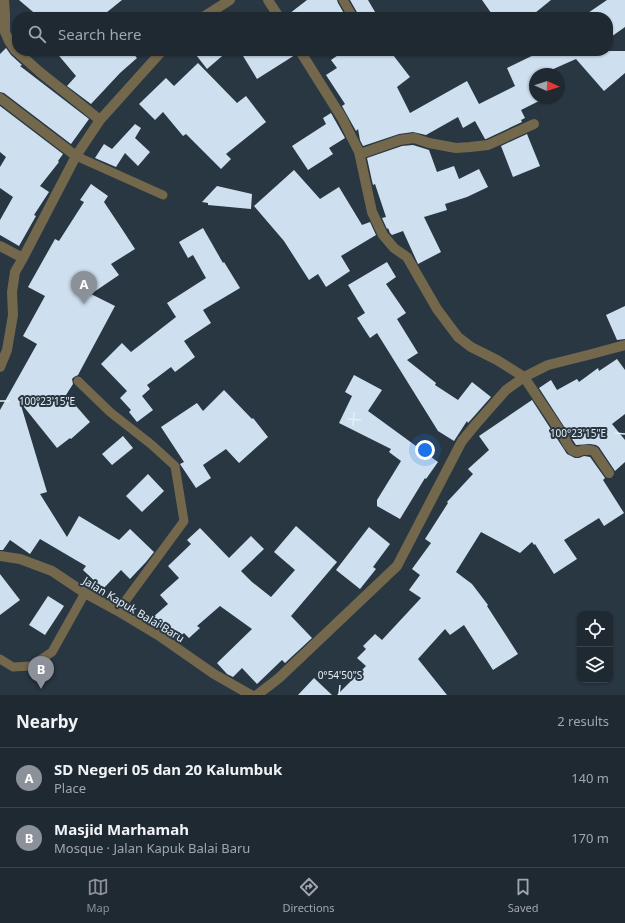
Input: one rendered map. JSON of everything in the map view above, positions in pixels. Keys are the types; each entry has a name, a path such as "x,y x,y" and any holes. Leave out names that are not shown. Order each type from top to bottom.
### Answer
{"street":[{"path":"4,0 5,32 12,46"},
{"path":"211,12 230,0"},
{"path":"268,0 276,12"},
{"path":"22,56 100,120"},
{"path":"0,367 7,350 14,315 12,292 15,272 76,156 100,120 158,56"},
{"path":"303,56 342,118 360,154 372,212 383,235 394,248 407,257 437,309 458,337 471,347 497,360 524,377 572,450 577,452 584,450 594,451 609,474"},
{"path":"0,98 76,156"},
{"path":"360,154 400,140 414,138 429,143 456,148 488,145 534,124"},
{"path":"0,246 23,258"},
{"path":"257,695 279,678 397,566 462,441 506,390 524,377 548,365 625,345"},
{"name":"Jalan Kapuk Balai Baru","path":"0,556 20,559 52,572 85,594 118,611 158,635 214,674 251,695"}],"lane":[{"path":"343,0 350,12"},
{"path":"76,156 163,195"},
{"path":"78,381 110,412 175,466 180,494 184,522 118,611"},
{"path":"0,659 13,667 31,666 52,652 85,594"}],"building":[{"path":"19,0 122,0 107,12 33,12"},
{"path":"307,0 337,0 343,12 291,12"},
{"path":"350,0 368,0 375,12 357,12"},
{"path":"482,0 551,0 536,12 490,12"},
{"path":"607,0 625,0 625,27 613,35 613,12 589,12"},
{"path":"6,48 22,65 20,66 89,119 71,144 4,93 0,92 0,54"},
{"path":"613,51 625,51 625,73 604,91 576,59 556,68 529,68 529,104 533,104 521,110 525,118 521,120 522,122 486,139 475,121 463,128 458,117 426,135 413,132 399,134 363,146 358,129 356,131 342,106 345,104 326,75 337,68 331,60 337,56 394,56 410,77 397,87 410,113 467,81 479,104 515,86 507,68 532,56 613,56"},
{"path":"59,56 135,56 137,58 120,73 91,104 67,86 76,76"},
{"path":"197,56 222,56 207,69"},
{"path":"243,56 293,56 257,79"},
{"path":"198,63 237,103 246,96 266,122 226,154 231,159 221,169 186,134 183,136 163,112 155,120 139,104 166,78 174,86"},
{"path":"0,106 63,154 58,161 59,162 40,186 49,192 34,215 36,216 19,246 0,235 0,220 13,197 0,188 0,167 6,157 0,152"},
{"path":"331,113 345,138 329,148 333,154 308,170 292,146 326,124 323,118"},
{"path":"135,124 141,128 135,138 150,152 138,166 125,153 116,167 95,158 104,144 112,149"},
{"path":"527,134 540,166 513,177 501,146"},
{"path":"413,145 429,150 437,172 454,166 459,179 479,169 488,187 467,197 445,204 447,210 424,217 441,252 418,264 403,231 392,235 388,228 387,229 382,218 386,217 375,184 373,185 367,158 402,146"},
{"path":"294,170 320,199 339,187 362,225 370,222 376,235 341,256 350,271 326,287 318,274 309,280 284,241 254,206"},
{"path":"91,184 108,196 104,202 135,249 111,264 119,275 91,294 115,306 78,375 72,379 73,384 63,403 69,398 90,422 71,439 70,438 57,448 20,402 47,492 40,494 67,537 79,516 119,540 130,529 154,552 130,579 121,570 103,589 83,570 86,566 40,539 30,554 10,540 3,550 0,550 0,410 37,344 23,336 45,296 28,287 55,239 59,241 84,202 80,200"},
{"path":"217,186 252,194 251,209 208,205 208,203 202,202"},
{"path":"203,228 223,263 224,262 240,288 203,310 211,323 184,341 195,357 175,372 171,367 147,385 150,389 142,396 153,410 137,422 129,412 131,410 120,398 127,391 101,364 122,343 131,352 176,317 167,303 206,278 193,255 188,258 179,242"},
{"path":"387,262 396,277 386,284 406,313 397,319 418,353 407,360 436,383 435,385 458,400 472,382 491,397 468,423 467,421 454,441 438,431 377,333 370,338 357,318 365,313 348,285"},
{"path":"625,306 625,339 617,340 606,315"},
{"path":"617,359 625,370 625,414 612,424 625,440 625,462 615,471 599,447 596,445 576,445 539,388 551,380 557,390 577,379 579,382 598,368 599,371"},
{"path":"354,375 382,390 368,411 438,462 426,479 425,478 400,519 377,506 377,500 401,461 389,452 391,449 339,423 352,396 345,392"},
{"path":"224,390 252,419 253,418 268,437 239,463 226,449 203,465 211,478 196,488 180,464 184,462 161,427 197,403 203,411"},
{"path":"532,400 567,454 575,458 584,456 590,457 605,478 603,480 624,513 604,526 599,518 564,540 577,559 554,574 535,544 534,545 532,542 520,553 481,532 456,572 472,584 488,605 487,606 518,654 493,670 464,625 450,635 445,629 418,659 447,695 337,695 366,666 357,658 366,649 363,646 375,634 382,640 421,598 409,590 420,575 412,569 431,543 425,539 448,503 447,502 473,474 468,469 489,450 479,436"},
{"path":"123,436 133,448 112,465 102,454"},
{"path":"148,474 164,491 142,512 126,496"},
{"path":"296,526 337,562 291,616 312,638 285,663 282,660 257,684 242,668 233,677 227,674 217,663 252,629 220,606 197,626 200,628 189,638 184,633 176,640 162,630 152,618 168,604 160,595 179,578 168,566 191,544 187,540 200,528 229,558 251,536 264,549 241,571 271,597 295,570 274,552"},
{"path":"369,527 390,544 373,567 376,569 360,589 336,570"},
{"path":"0,574 20,600 0,615"},
{"path":"48,596 64,606 45,635 29,625"},
{"path":"314,678 332,695 298,695"}],"place":[{"name":"SD Negeri 05 dan 20 Kalumbuk","path":"84,304"},
{"name":"Masjid Marhamah","path":"41,689"}]}
